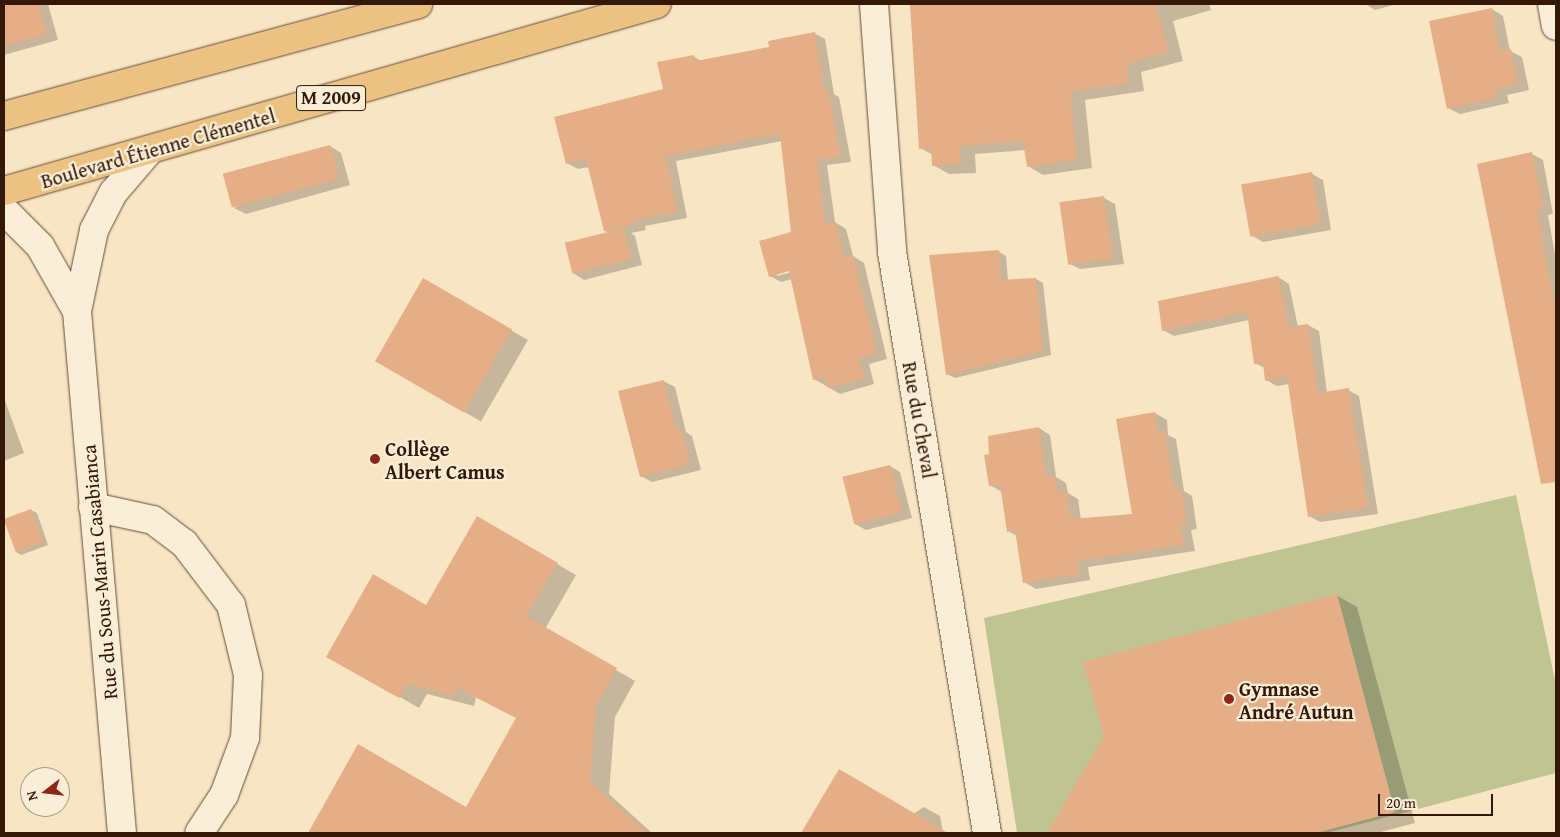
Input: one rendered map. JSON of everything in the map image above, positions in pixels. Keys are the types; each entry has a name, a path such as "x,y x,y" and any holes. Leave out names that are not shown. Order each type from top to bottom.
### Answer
{"main road":[{"path":"4,116 418,4"},
{"name":"Boulevard Étienne Clémentel","path":"4,191 657,4"}],"street":[{"name":"Rue du Cheval","path":"874,4 892,252 987,833"},
{"path":"1552,4 1556,26"},
{"name":"Rue du Sous-Marin Casabianca","path":"122,833 77,312 94,230 113,193 148,151"},
{"name":"Rue du Sous-Marin Casabianca","path":"4,210 40,246 77,312"},
{"path":"93,507 153,520 184,542 231,605 248,675 244,738 224,795 199,833"}],"green space":[{"path":"1516,495 1556,685 1556,773 1326,833 1017,833 984,618"}],"building":[{"path":"4,4 38,4 47,34 4,46"},
{"path":"910,4 1156,4 1168,52 1127,64 1129,83 1070,92 1077,160 1027,167 1023,141 960,146 961,164 932,166 931,148 919,149"},
{"path":"1492,8 1500,52 1511,49 1518,84 1496,89 1498,97 1447,109 1429,21"},
{"path":"815,32 824,90 828,89 841,157 817,159 825,224 835,221 844,257 853,255 877,353 859,358 864,378 828,388 825,378 813,380 789,271 769,277 759,241 791,232 780,134 666,156 677,212 635,220 635,224 604,231 586,159 566,164 554,117 663,89 657,62 694,55 696,61 769,47 768,41"},
{"path":"330,145 339,179 232,208 223,174"},
{"path":"1532,152 1543,208 1537,209 1556,311 1556,482 1541,484 1477,164"},
{"path":"1312,172 1321,224 1250,237 1241,185"},
{"path":"1104,196 1113,258 1068,265 1059,202"},
{"path":"624,228 632,259 573,274 565,243"},
{"path":"999,250 1000,280 1036,278 1043,351 946,375 929,255"},
{"path":"1278,276 1289,327 1308,324 1318,393 1349,388 1368,508 1308,517 1287,377 1265,381 1263,363 1254,364 1247,312 1162,331 1158,301"},
{"path":"423,278 512,330 464,413 375,361"},
{"path":"664,380 676,430 681,428 690,464 640,477 618,391"},
{"path":"1155,412 1158,432 1165,431 1174,489 1181,488 1187,523 1180,524 1184,545 1078,561 1080,574 1023,583 1015,530 1007,532 1000,484 989,486 984,455 989,454 988,436 1039,427 1046,476 1055,475 1058,493 1067,491 1071,519 1132,514 1116,419"},
{"path":"890,465 902,513 854,524 842,477"},
{"path":"31,509 43,542 16,552 4,519"},
{"path":"477,516 558,563 526,616 617,668 596,706 590,782 647,833 308,833 358,744 466,807 516,718 456,687 454,696 407,684 399,698 326,657 373,574 426,605"},
{"name":"Gymnase André Autun","path":"1337,594 1395,812 1316,833 1047,833 1104,736 1083,662"},
{"path":"839,769 948,833 801,833"}],"place":[{"name":"Collège Albert Camus","path":"375,459"},
{"name":"Gymnase André Autun","path":"1229,699"}]}
